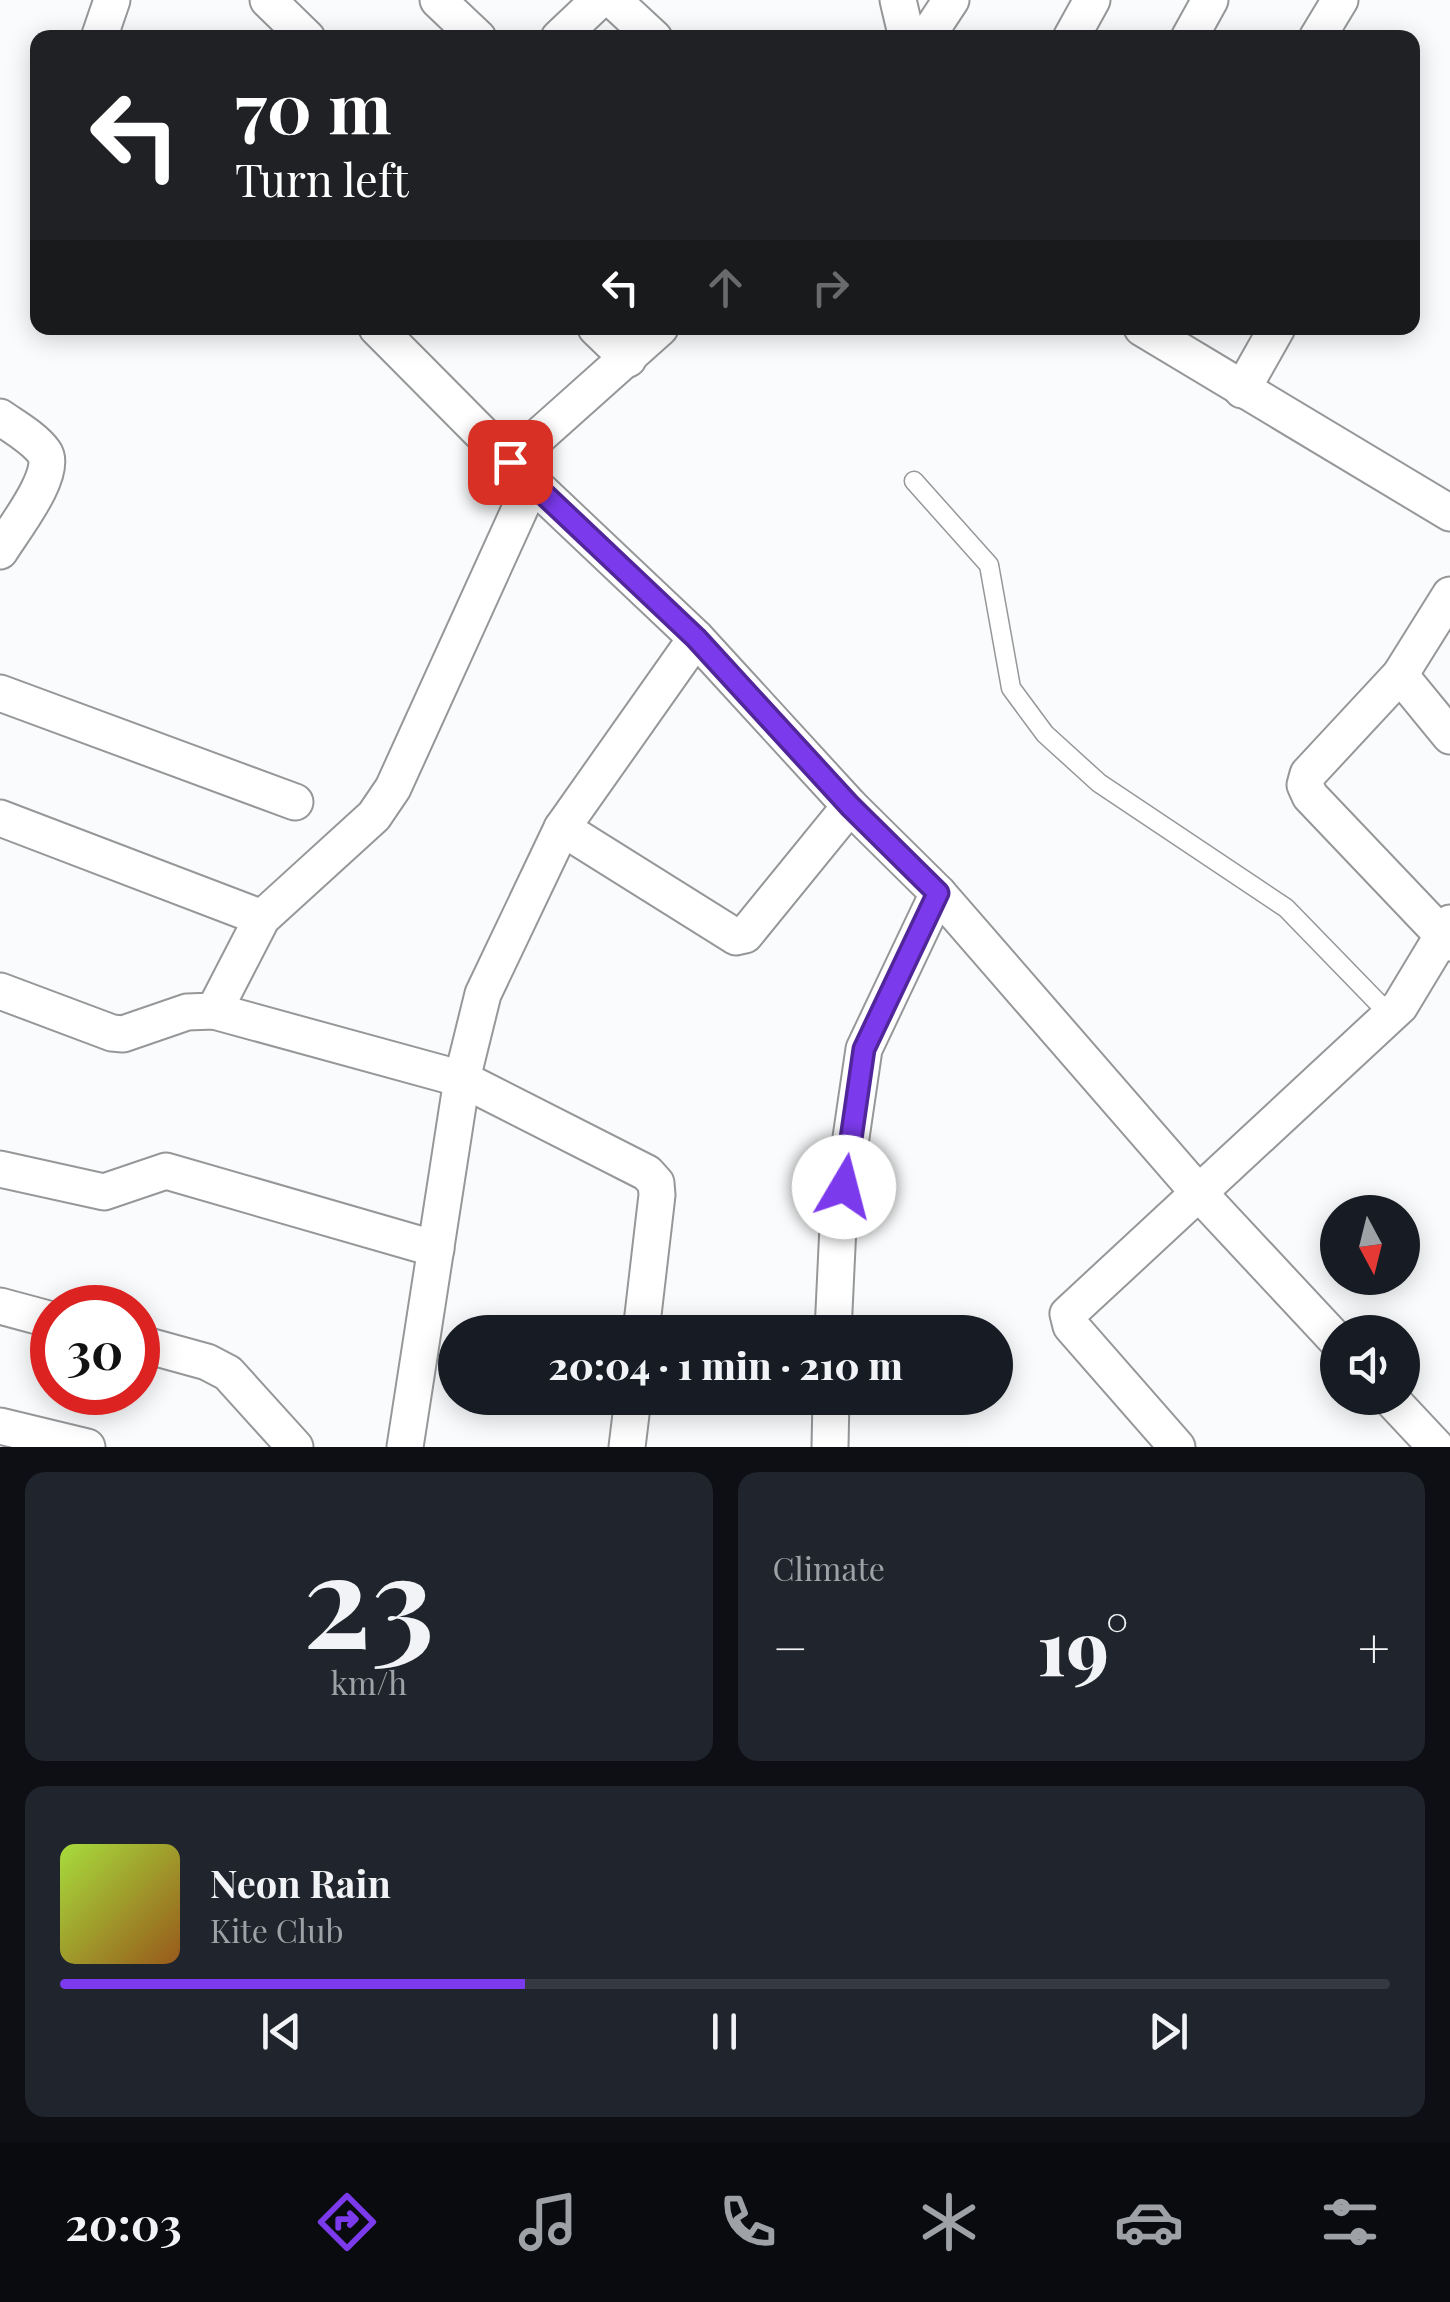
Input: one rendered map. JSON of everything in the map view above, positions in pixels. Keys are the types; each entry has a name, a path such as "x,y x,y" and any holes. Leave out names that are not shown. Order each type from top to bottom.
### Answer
{"street":[{"path":"102,30 112,0"},
{"path":"268,0 299,30"},
{"path":"438,0 470,30"},
{"path":"567,30 598,0"},
{"path":"613,0 645,30"},
{"path":"898,0 905,30"},
{"path":"931,30 951,0"},
{"path":"1075,30 1092,0"},
{"path":"1193,30 1210,0"},
{"path":"1322,30 1340,0"},
{"path":"384,335 696,638 850,806 938,893 1198,1192 1320,1323"},
{"path":"603,335 628,359"},
{"path":"214,1011 262,918 374,816 393,788 522,471 653,335"},
{"path":"1155,335 1242,390 1446,500"},
{"path":"1242,390 1274,335"},
{"path":"0,416 44,451 49,462 45,479 0,551"},
{"path":"1178,1447 1071,1326 1068,1314 1405,1000 1448,934 1310,796 1305,786 1308,774 1400,675 1450,596"},
{"path":"405,1447 462,1079 483,994 562,828 696,638"},
{"path":"1400,675 1450,736"},
{"path":"0,693 295,802"},
{"path":"562,828 736,937 745,935 850,806"},
{"path":"0,818 262,918"},
{"path":"834,1315 838,1226 864,1049 938,893"},
{"path":"0,991 112,1033 137,1030 186,1012 214,1011 462,1079 648,1173 656,1183 643,1315"},
{"path":"0,1170 104,1192 166,1170 436,1249"},
{"path":"0,1306 30,1314"},
{"path":"160,1349 207,1362 228,1373 295,1447"},
{"path":"628,1447 631,1415"},
{"path":"830,1447 831,1415"},
{"path":"1406,1415 1436,1447"},
{"path":"0,1426 87,1447"}],"lane":[{"path":"914,481 989,565 1011,688 1045,734 1099,783 1286,908 1390,1015"}],"route":[{"path":"510,462 696,638 850,806 938,893 864,1049 844,1187"}]}
